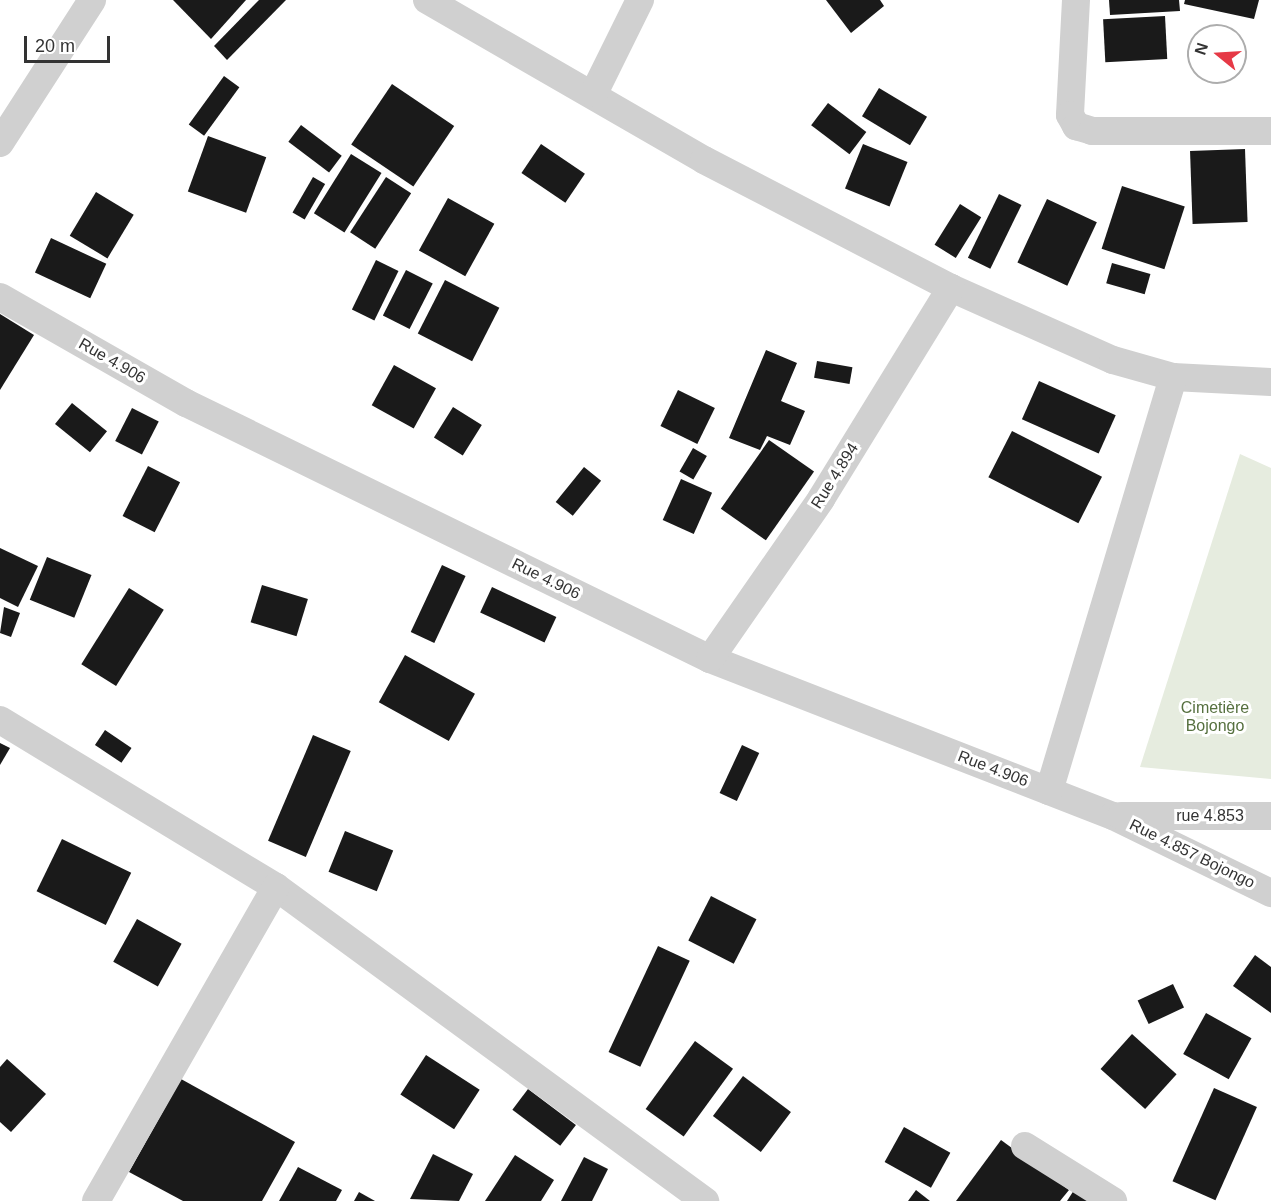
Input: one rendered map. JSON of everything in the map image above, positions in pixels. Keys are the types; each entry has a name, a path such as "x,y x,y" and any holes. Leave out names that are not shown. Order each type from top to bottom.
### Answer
{"street":[{"path":"0,143 92,0"},
{"path":"427,0 594,93 704,160 951,288 1113,360 1173,377 1271,382"},
{"path":"594,93 640,0"},
{"path":"1076,0 1070,115 1076,126 1092,131 1271,131"},
{"name":"Rue 4.894","path":"710,659 821,500 951,288"},
{"name":"Rue 4.906","path":"0,297 186,403 710,659 1113,816"},
{"path":"1049,791 1173,377"},
{"path":"0,720 276,887 705,1201"},
{"name":"rue 4.853","path":"1113,816 1271,816"},
{"name":"Rue 4.857 Bojongo","path":"1113,816 1271,893"},
{"path":"96,1201 276,887"},
{"path":"1025,1146 1113,1201"}],"green space":[{"name":"Cimetière Bojongo","path":"1240,454 1271,468 1271,779 1140,767"}],"building":[{"path":"173,0 246,0 211,39"},
{"path":"259,0 286,0 227,60 214,46"},
{"path":"826,0 880,0 884,6 851,33"},
{"path":"1109,0 1179,0 1180,11 1110,15"},
{"path":"1185,0 1259,0 1254,19 1184,4"},
{"path":"1165,16 1167,59 1105,62 1103,19"},
{"path":"224,76 239,87 204,136 189,125"},
{"path":"392,84 454,126 413,186 351,145"},
{"path":"879,88 927,117 910,145 862,116"},
{"path":"828,103 866,132 849,154 811,125"},
{"path":"301,125 342,156 329,172 288,142"},
{"path":"208,136 266,157 246,213 188,191"},
{"path":"541,144 585,174 565,203 521,173"},
{"path":"863,144 908,162 890,206 845,189"},
{"path":"1245,149 1248,222 1193,224 1190,151"},
{"path":"351,154 382,173 344,232 314,213"},
{"path":"313,177 325,184 305,220 292,213"},
{"path":"386,177 411,193 375,249 350,232"},
{"path":"1122,186 1185,206 1164,269 1102,249"},
{"path":"96,192 134,215 107,258 70,236"},
{"path":"999,194 1021,205 990,269 968,258"},
{"path":"448,198 494,224 465,276 419,250"},
{"path":"1047,199 1097,222 1067,286 1017,262"},
{"path":"960,204 981,217 956,258 935,245"},
{"path":"51,238 106,264 90,298 35,272"},
{"path":"376,260 398,271 374,320 352,309"},
{"path":"1112,263 1150,274 1145,294 1106,283"},
{"path":"406,270 433,284 410,329 383,315"},
{"path":"445,280 499,308 472,361 418,333"},
{"path":"0,314 34,335 0,390"},
{"path":"766,350 797,363 781,401 805,411 790,445 767,436 760,450 729,438"},
{"path":"817,361 852,367 850,384 814,378"},
{"path":"394,365 436,388 414,429 372,405"},
{"path":"1039,381 1116,415 1099,454 1022,419"},
{"path":"678,390 715,408 697,444 660,426"},
{"path":"72,403 107,431 90,452 55,424"},
{"path":"453,407 482,425 463,456 434,438"},
{"path":"132,408 159,422 142,455 115,441"},
{"path":"1012,431 1102,477 1078,523 988,477"},
{"path":"769,440 814,472 766,540 721,509"},
{"path":"693,448 707,456 693,479 680,471"},
{"path":"148,466 180,482 155,532 123,516"},
{"path":"584,467 601,481 573,516 556,502"},
{"path":"681,479 712,493 694,534 663,520"},
{"path":"0,548 38,566 18,607 0,598"},
{"path":"47,557 92,575 74,618 30,600"},
{"path":"442,565 466,576 434,643 411,632"},
{"path":"262,585 308,599 297,636 251,622"},
{"path":"492,587 556,617 545,642 480,612"},
{"path":"129,588 164,610 116,686 81,664"},
{"path":"4,607 20,613 11,637 0,633"},
{"path":"405,655 475,694 449,741 379,702"},
{"path":"105,730 132,748 121,763 95,745"},
{"path":"313,735 351,751 306,857 268,841"},
{"path":"0,743 10,748 0,765"},
{"path":"742,745 759,753 737,801 720,793"},
{"path":"345,831 393,850 377,891 329,872"},
{"path":"62,839 131,873 106,925 37,891"},
{"path":"711,896 756,919 734,964 688,941"},
{"path":"137,919 182,944 158,987 113,962"},
{"path":"658,946 690,961 640,1067 609,1052"},
{"path":"1255,955 1271,967 1271,1013 1233,986"},
{"path":"1173,984 1184,1008 1149,1024 1138,1000"},
{"path":"1206,1013 1251,1038 1229,1079 1183,1054"},
{"path":"1132,1034 1177,1074 1145,1109 1101,1069"},
{"path":"695,1041 733,1069 684,1137 646,1109"},
{"path":"426,1055 480,1090 454,1129 400,1094"},
{"path":"7,1059 46,1094 11,1132 0,1122 0,1067"},
{"path":"743,1076 791,1112 761,1152 713,1116"},
{"path":"181,1079 295,1142 262,1201 183,1201 129,1172"},
{"path":"1214,1088 1257,1107 1215,1200 1173,1181"},
{"path":"528,1089 576,1125 560,1146 512,1110"},
{"path":"904,1127 950,1153 931,1188 885,1162"},
{"path":"1001,1140 1069,1190 1060,1201 956,1201"},
{"path":"433,1154 473,1174 459,1201 410,1199"},
{"path":"515,1155 554,1180 541,1201 485,1201"},
{"path":"584,1157 608,1169 592,1201 561,1201"},
{"path":"298,1167 342,1190 336,1201 279,1201"},
{"path":"1076,1187 1097,1201 1067,1201"},
{"path":"916,1190 930,1201 908,1201"},
{"path":"359,1192 375,1201 354,1201"}]}
